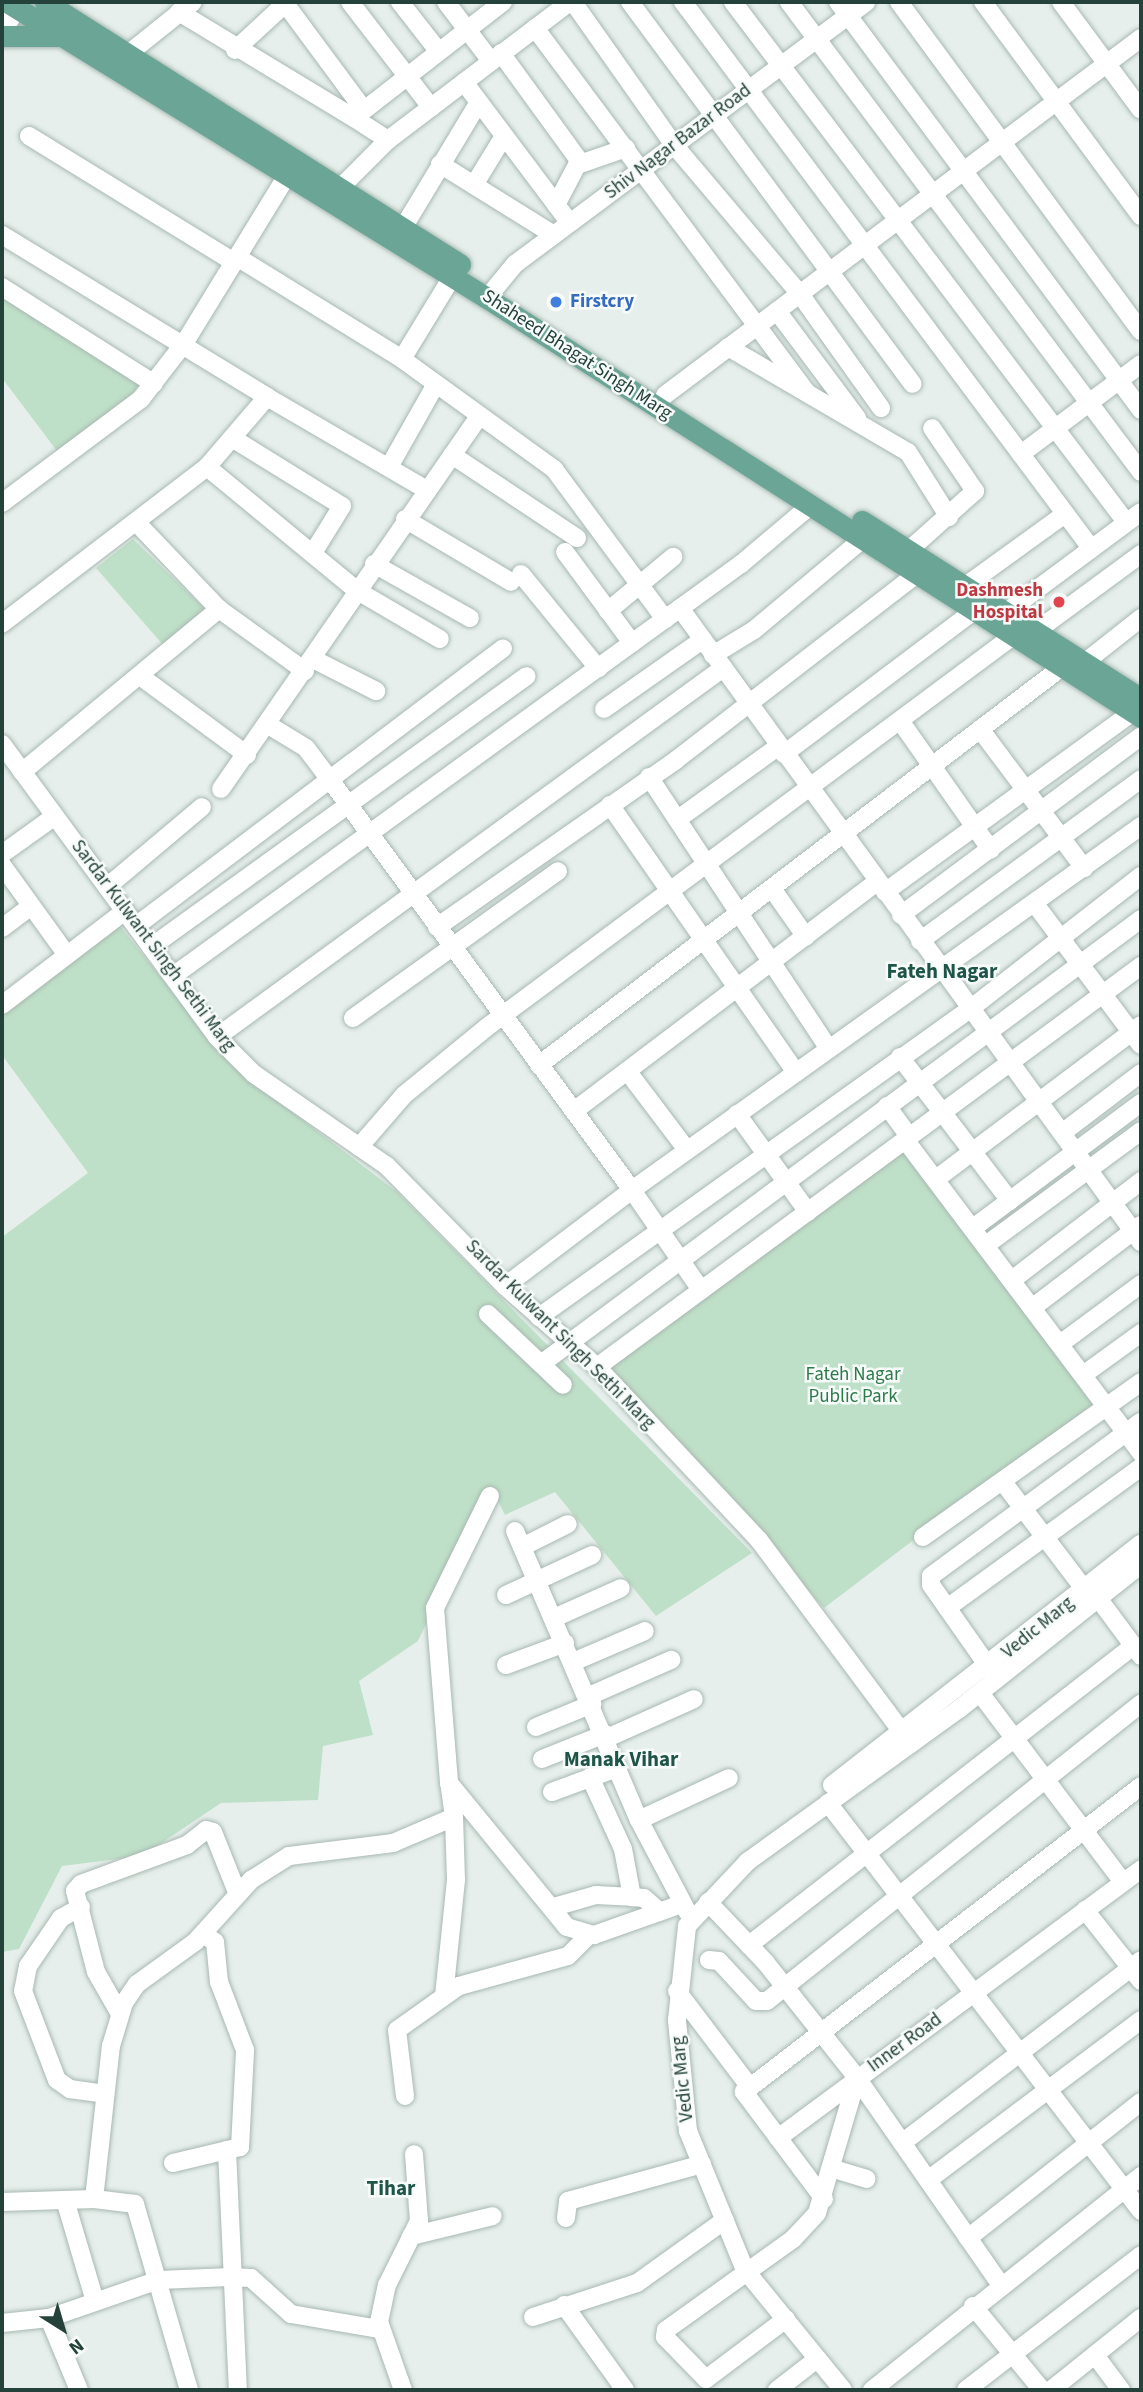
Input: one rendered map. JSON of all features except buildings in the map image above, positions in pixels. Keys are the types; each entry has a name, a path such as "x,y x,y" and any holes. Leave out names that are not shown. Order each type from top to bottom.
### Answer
{"main road":[{"name":"Shaheed Bhagat Singh Marg","path":"45,2 288,174 452,276 490,292 665,395 1084,663 1138,702"},
{"name":"Shaheed Bhagat Singh Marg","path":"10,4 66,19 128,54 402,228 490,292 974,611 1062,667 1138,702"},
{"path":"2,34 66,19"}],"street":[{"path":"235,50 285,2 359,114"},
{"path":"350,2 431,107"},
{"path":"400,2 439,52"},
{"path":"446,2 467,29 496,57 581,163"},
{"path":"340,188 388,140 535,28 544,9 572,2 674,145 800,294 881,408"},
{"path":"630,2 711,118 913,384"},
{"path":"682,2 746,91 1091,548"},
{"path":"733,2 779,67 901,219 1057,428 1134,517 1005,612"},
{"path":"789,2 937,192 1141,472"},
{"name":"Shiv Nagar Bazar Road","path":"490,292 554,235 816,39 843,8 866,2"},
{"path":"899,2 1141,331"},
{"path":"983,2 1141,216"},
{"path":"1062,2 1141,110"},
{"path":"2,34 10,4"},
{"path":"359,114 497,4"},
{"path":"128,54 186,7 235,50 359,114 388,140"},
{"path":"843,8 1141,410"},
{"path":"535,28 626,148 755,327 807,393"},
{"path":"665,395 1141,38"},
{"path":"464,82 570,223"},
{"path":"402,228 479,102"},
{"path":"29,136 402,359 478,418 554,469 644,584 665,619"},
{"path":"474,185 504,136"},
{"path":"556,205 581,163 626,148"},
{"path":"440,164 554,235"},
{"path":"2,503 154,384 185,342 288,174"},
{"path":"2,235 185,342 267,397 427,489"},
{"path":"402,359 452,276"},
{"path":"2,287 154,384"},
{"path":"777,311 864,426"},
{"path":"728,347 908,452 948,517"},
{"path":"1021,454 1141,363"},
{"path":"389,467 436,384"},
{"path":"5,615 137,523 207,467 267,397"},
{"path":"221,789 270,726 356,590 478,418"},
{"path":"908,551 975,491 932,428"},
{"path":"232,438 342,506 313,553"},
{"path":"452,455 571,545 608,611 632,643"},
{"path":"207,467 356,590 440,639"},
{"path":"173,976 680,608 811,505"},
{"path":"964,587 1065,514"},
{"path":"405,519 516,578 598,668"},
{"path":"137,523 219,609 309,665 376,691"},
{"path":"604,709 713,654 754,630 863,539"},
{"path":"1035,632 1141,554"},
{"path":"608,611 644,584 673,557"},
{"path":"374,564 470,618"},
{"path":"437,927 649,777 917,574"},
{"path":"680,608 781,750 814,788 845,838 920,942 1113,1203 1138,1232 1032,1308"},
{"path":"22,772 219,609"},
{"path":"678,820 781,750 974,611"},
{"path":"1084,663 1141,618"},
{"path":"359,1147 404,1095 503,1015 814,788 1013,636"},
{"path":"2,1005 66,955 130,918 331,781 503,648"},
{"path":"217,1037 414,893 713,654"},
{"path":"540,1065 740,911 845,838 930,767 1062,667"},
{"path":"140,676 247,755"},
{"path":"151,947 527,676"},
{"path":"574,1111 806,937 974,827 1138,702"},
{"path":"901,722 930,767 991,850"},
{"path":"270,726 306,748 349,804 632,1189 701,1290"},
{"path":"980,729 1084,868"},
{"path":"901,915 1141,736"},
{"name":"Sardar Kulwant Singh Sethi Marg","path":"2,744 217,1037 254,1074 359,1147 449,1223 505,1286 597,1367 759,1540 906,1738"},
{"path":"649,777 740,911 770,964 829,1049"},
{"path":"920,942 1141,779"},
{"path":"610,805 796,1073"},
{"path":"107,887 202,807"},
{"path":"2,854 55,816"},
{"path":"505,1286 632,1189 942,971 1141,826"},
{"path":"2,865 66,955"},
{"path":"354,1018 454,950 558,871"},
{"path":"540,1317 764,1151 970,1009 1141,876"},
{"path":"773,890 806,937"},
{"path":"936,1179 1039,1101 1138,1034 1035,904"},
{"path":"2,928 31,906"},
{"path":"541,1364 678,1258 1141,919"},
{"path":"597,1367 808,1212 905,1135 943,1114 1141,966"},
{"path":"900,1057 1010,1201"},
{"path":"628,1072 687,1150"},
{"path":"1062,1133 1141,1073"},
{"path":"974,1228 1141,1103"},
{"path":"887,1106 936,1179 1083,1375 1108,1407 1134,1427 1141,1453"},
{"path":"737,1114 808,1212"},
{"path":"986,1245 1141,1131"},
{"path":"1012,1280 1141,1181"},
{"path":"1060,1344 1141,1284"},
{"path":"488,1314 563,1385"},
{"path":"1083,1375 1141,1333"},
{"path":"923,1536 1141,1382"},
{"path":"993,1673 947,1608 931,1576 1134,1427"},
{"path":"947,1608 1141,1467"},
{"path":"749,1945 1015,1738 1137,1651 1003,1482"},
{"path":"444,1996 456,1881 454,1817 435,1608 490,1496"},
{"path":"405,2096 396,2032 444,1996 469,1981 568,1956 588,1936 660,1912 687,1911 639,1820 606,1736 519,1539 568,1524"},
{"name":"Vedic Marg","path":"843,2390 745,2270 688,2131 677,1991 687,1911 708,1902 773,1843 828,1803 906,1738 993,1673 1091,1594 1141,1544"},
{"path":"506,1595 592,1555"},
{"name":"Vedic Marg","path":"1091,1594 1139,1570"},
{"path":"554,1618 621,1588"},
{"path":"573,1662 645,1631"},
{"path":"506,1665 565,1643"},
{"path":"536,1727 671,1661"},
{"name":"Vedic Marg","path":"773,1843 793,1815 906,1738 980,1692 993,1673"},
{"path":"980,1692 1124,1882"},
{"path":"542,1759 606,1736 694,1699"},
{"path":"709,1960 719,1961 759,2002 785,1987 1141,1704"},
{"path":"552,1792 617,1768"},
{"path":"590,1777 623,1849 632,1898"},
{"path":"639,1820 729,1778"},
{"path":"449,1783 554,1907 567,1927 588,1936"},
{"path":"824,2199 744,2092 1141,1786"},
{"path":"828,1803 868,1851 935,1945 1050,2088 1141,2211"},
{"path":"94,2199 105,2094 120,2014 137,1984 204,1934 237,1892 289,1856 393,1843 454,1817"},
{"path":"120,2014 96,1972 75,1891 81,1884 187,1845 206,1830 213,1832 237,1892"},
{"name":"Inner Road","path":"786,2319 706,2379 673,2347 666,2330 745,2270 793,2239 824,2199 857,2078 1141,1869"},
{"path":"554,1907 596,1895 644,1898 660,1912"},
{"path":"708,1902 785,1987 857,2078 1000,2284"},
{"path":"81,1907 61,1918 29,1966 23,1991 57,2080 70,2089 105,2094"},
{"path":"902,2143 1021,2052 1138,1969 1085,1910"},
{"path":"173,2163 240,2147 245,2050 219,1982 215,1942 204,1934"},
{"path":"677,1991 750,2087"},
{"path":"928,2180 1141,2020"},
{"path":"778,2138 857,2078"},
{"path":"968,2238 1141,2102"},
{"path":"227,2150 230,2277 238,2390"},
{"path":"403,2390 380,2329 387,2285 420,2211 414,2154"},
{"path":"566,2218 568,2201 702,2164"},
{"path":"834,2169 866,2179"},
{"path":"872,2390 1000,2284 1141,2176"},
{"path":"2,2202 94,2199 135,2204 189,2390"},
{"path":"65,2200 95,2301"},
{"path":"411,2236 493,2216"},
{"path":"533,2317 637,2283 725,2220"},
{"path":"966,2390 1141,2255"},
{"path":"2,2323 49,2318 159,2280 230,2277 251,2278 291,2314 380,2329"},
{"path":"565,2305 625,2390"},
{"path":"974,2306 1042,2390"},
{"path":"49,2318 79,2390"},
{"path":"1051,2390 1141,2318"},
{"path":"1095,2355 1121,2390"},
{"path":"777,2390 817,2359"}],"green space":[{"path":"2,290 141,382 126,402 57,451 2,378"},
{"path":"133,539 206,610 164,646 96,568"},
{"path":"115,920 232,1066 397,1192 752,1553 656,1616 555,1492 505,1515 496,1497 476,1518 418,1641 359,1681 373,1735 323,1746 318,1800 221,1803 142,1856 62,1866 19,1949 2,1952 2,1237 88,1173 2,1055 2,1002"},
{"name":"Fateh Nagar Public Park","path":"904,1151 1094,1403 824,1608 609,1367"}],"place":[{"name":"Firstcry","path":"556,302"},
{"name":"Dashmesh Hospital","path":"1059,602"}],"district":[{"name":"Fateh Nagar","path":"942,971"},
{"name":"Manak Vihar","path":"621,1759"},
{"name":"Tihar","path":"391,2188"}]}
